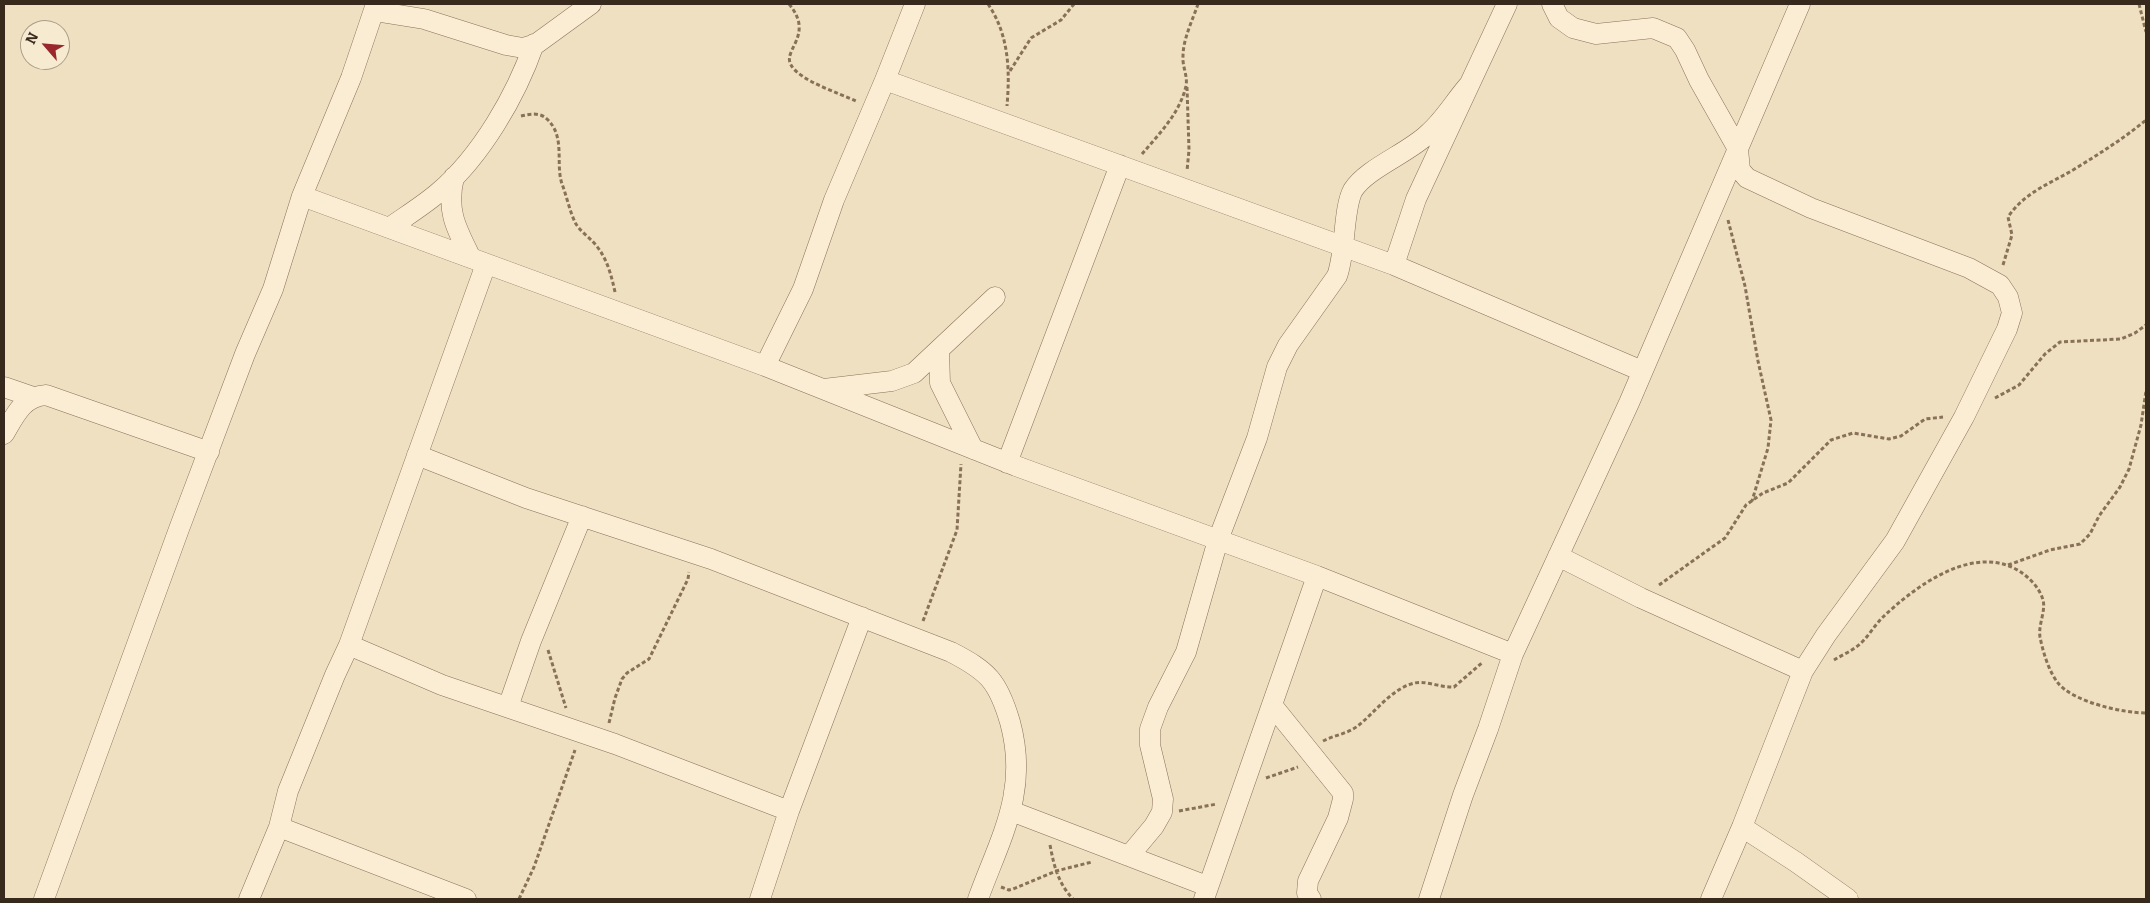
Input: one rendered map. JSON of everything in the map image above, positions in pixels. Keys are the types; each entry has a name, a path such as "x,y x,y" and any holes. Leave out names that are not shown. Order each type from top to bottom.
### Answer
{"street":[{"path":"44,899 147,616 245,354 272,289 302,196 352,78 375,7 424,18 506,45 523,48 534,44 591,4"},
{"path":"766,366 803,288 834,200 915,4"},
{"path":"1394,265 1416,199 1507,4"},
{"path":"1552,4 1559,18 1573,28 1596,34 1653,28 1677,38 1738,149 1740,170 1747,178 1811,208 1969,268 2000,285 2008,297 2012,313 2008,329 1965,414 1895,541 1802,671 1742,827 1711,899"},
{"path":"1430,899 1463,795 1488,729 1506,651 1558,556 1642,371 1800,4"},
{"path":"389,228 439,192 483,142 526,69 534,44"},
{"path":"885,80 1394,265 1642,371"},
{"path":"1124,854 1156,822 1162,812 1163,798 1150,745 1150,729 1158,707 1186,652 1218,540 1256,438 1277,367 1288,345 1332,285 1341,265 1352,192 1362,178 1398,156 1429,133 1468,86"},
{"path":"1006,462 1124,167"},
{"path":"249,899 279,827 288,791 349,645 417,455 478,261 452,219 450,206 454,177"},
{"path":"302,196 766,366 967,447 1316,576 1506,651"},
{"path":"822,389 892,381 914,373 995,297"},
{"path":"939,350 940,383 967,447"},
{"path":"4,387 33,397 46,395 209,452"},
{"path":"4,434 21,406 33,397"},
{"path":"417,455 526,498 688,552 862,616 951,652 983,670 997,687 1004,703 1014,739 1017,777 1011,812 978,899"},
{"path":"508,707 540,620 582,516"},
{"path":"1558,556 1641,598 1802,671"},
{"path":"1011,812 1124,854 1206,893 1316,576"},
{"path":"760,899 789,811 862,616"},
{"path":"349,645 442,685 581,733 789,811"},
{"path":"1272,704 1343,792 1338,818 1308,881 1307,893 1311,899"},
{"path":"279,827 459,898"},
{"path":"1742,827 1848,899"}],"path":[{"path":"789,4 797,13 800,22 798,34 789,59 791,66 804,76 873,109"},
{"path":"988,4 997,16 1010,71 1006,124"},
{"path":"1010,71 1031,38 1061,20 1074,4"},
{"path":"1184,188 1189,150 1186,83 1182,55 1198,4"},
{"path":"2139,4 2146,32"},
{"path":"1124,167 1167,123 1179,106 1186,83"},
{"path":"497,119 532,114 547,119 553,128 560,145 560,176 576,223 600,250 608,264 618,312"},
{"path":"2000,285 2003,259 2012,234 2008,217 2020,202 2038,188 2071,171 2128,136 2146,120"},
{"path":"1720,193 1745,286 1758,362 1772,420 1768,448 1752,502"},
{"path":"1641,598 1725,538 1742,511 1763,493 1788,483 1831,440 1853,433 1889,440 1900,436 1925,420 1965,414 2019,386 2045,354 2060,342 2122,339 2146,325"},
{"path":"2008,565 2042,552 2080,544 2090,534 2099,516 2120,486 2129,469 2142,425 2146,391"},
{"path":"916,638 949,556 957,530 967,447"},
{"path":"581,733 601,733 608,726 622,679 627,673 648,659 688,579 690,568 688,552"},
{"path":"1832,661 1861,644 1881,619 1909,594 1941,574 1973,563 1990,561 2008,565 2018,570 2039,590 2043,602 2040,636 2052,676 2060,686 2099,706 2126,713 2146,713"},
{"path":"519,899 534,867 581,733 540,620"},
{"path":"1156,822 1175,812 1215,806 1243,787 1296,768 1320,742 1348,732 1358,726 1394,694 1410,684 1418,683 1454,687 1506,651"},
{"path":"1046,825 1056,871 1063,888 1073,899"},
{"path":"986,877 1009,890 1056,871 1124,854"}]}
